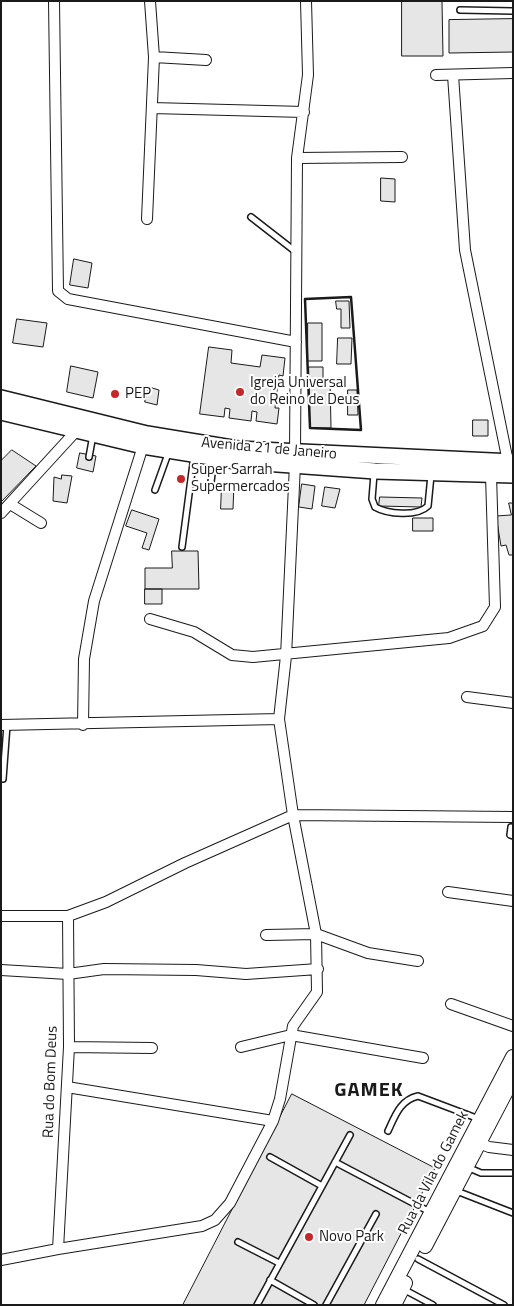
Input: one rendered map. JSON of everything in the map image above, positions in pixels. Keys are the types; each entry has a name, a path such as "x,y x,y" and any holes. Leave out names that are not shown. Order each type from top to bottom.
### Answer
{"main road":[{"name":"Avenida 21 de Janeiro","path":"1,398 117,427 197,444 374,471 491,475 511,466"},
{"name":"Avenida 21 de Janeiro","path":"1,412 143,446 214,458 511,466"},
{"name":"Rua da Vila do Gamek","path":"383,1305 513,1056"},
{"name":"Rua da Vila do Gamek","path":"394,1305 513,1078"}],"street":[{"path":"54,1 58,290 68,299 296,342"},
{"path":"147,219 154,57 150,1"},
{"path":"1,1260 202,1226 215,1220 230,1203 273,1120 280,1099 292,1026 317,992 316,934 293,815 278,719 286,656 295,459 297,158 308,75 306,1"},
{"path":"154,57 206,60"},
{"path":"436,75 513,73"},
{"path":"453,75 466,256 511,466"},
{"path":"152,108 304,112"},
{"path":"297,158 402,158"},
{"path":"1,514 77,430"},
{"path":"83,725 84,660 94,601 143,446"},
{"path":"150,619 194,632 232,655 253,657 286,656 349,647 449,638 483,626 495,607 491,475"},
{"path":"10,504 41,523"},
{"path":"468,697 513,703"},
{"path":"4,725 83,725 278,719"},
{"path":"1,916 68,916 106,902 185,863 293,815 512,822"},
{"path":"448,892 513,901"},
{"name":"Rua do Bom Deus","path":"58,1249 69,1047 68,916"},
{"path":"266,935 316,934 368,953 418,961"},
{"path":"1,970 68,974 104,969 196,970 246,974 318,969"},
{"path":"451,1004 513,1026"},
{"path":"241,1047 291,1035 422,1058"},
{"path":"69,1047 152,1048"},
{"path":"67,1087 273,1120"},
{"path":"479,1143 489,1147 513,1150"}],"lane":[{"path":"460,10 513,11"},
{"path":"251,217 296,252"},
{"path":"88,456 93,434"},
{"path":"155,490 169,451"},
{"path":"182,547 194,455"},
{"path":"211,482 214,458"},
{"path":"374,471 372,498 375,507 382,511 404,513 416,513 428,506 431,473"},
{"path":"3,779 4,725"},
{"path":"512,822 510,835 513,836"},
{"path":"388,1131 402,1103 410,1097 418,1096 480,1119"},
{"path":"257,1305 350,1135"},
{"path":"270,1157 322,1186"},
{"path":"335,1162 432,1213"},
{"path":"466,1167 481,1173 513,1173"},
{"path":"454,1190 513,1213"},
{"path":"326,1305 376,1214"},
{"path":"238,1242 280,1264"},
{"path":"418,1259 504,1305"},
{"path":"270,1280 314,1305"},
{"path":"403,1289 433,1305"}],"building":[{"path":"402,1 442,1 443,56 402,56"},
{"path":"513,19 513,52 449,53 449,20"},
{"path":"381,178 395,179 395,202 381,201"},
{"path":"74,259 92,263 88,288 70,285"},
{"path":"336,301 349,301 350,328 341,328 341,309 337,309"},
{"path":"17,319 47,323 43,347 13,343"},
{"path":"308,323 322,323 322,361 308,361"},
{"path":"338,338 352,338 351,364 337,364"},
{"name":"Igreja Universal do Reino de Deus","path":"209,347 232,350 231,363 260,367 262,355 285,358 283,376 279,375 275,408 279,408 277,424 256,421 257,412 252,411 251,421 229,418 230,409 225,408 224,417 200,414"},
{"path":"71,366 98,372 93,398 67,392"},
{"path":"309,367 323,367 323,379 330,379 331,428 310,428"},
{"path":"149,387 159,390 157,405 145,402"},
{"path":"348,390 357,390 358,415 348,415"},
{"path":"473,420 488,420 488,436 473,436"},
{"path":"12,450 36,466 1,502 1,461"},
{"path":"80,453 96,456 93,472 77,468"},
{"path":"62,475 72,476 67,503 53,501 54,477 61,479"},
{"path":"222,484 234,484 233,509 221,509"},
{"path":"302,484 315,486 312,509 299,507"},
{"path":"325,487 340,489 335,508 322,506"},
{"path":"380,497 422,498 421,507 379,506"},
{"path":"509,503 513,503 513,555 509,555 506,545 501,546 496,516 511,515"},
{"path":"132,510 159,519 149,550 142,548 147,533 126,526"},
{"path":"413,518 433,518 433,531 413,531"},
{"path":"172,551 198,551 199,589 145,589 145,568 172,568"},
{"path":"145,589 162,589 162,604 145,604"},
{"name":"Novo Park","path":"292,1094 435,1168 364,1305 183,1305"}],"wall":[{"path":"351,297 361,430 310,428 305,299 351,297"}],"place":[{"name":"Igreja Universal do Reino de Deus","path":"240,392"},
{"name":"PEP","path":"115,394"},
{"name":"Super Sarrah Supermercados","path":"181,479"},
{"name":"Novo Park","path":"309,1237"}],"district":[{"name":"GAMEK","path":"369,1091"}]}
